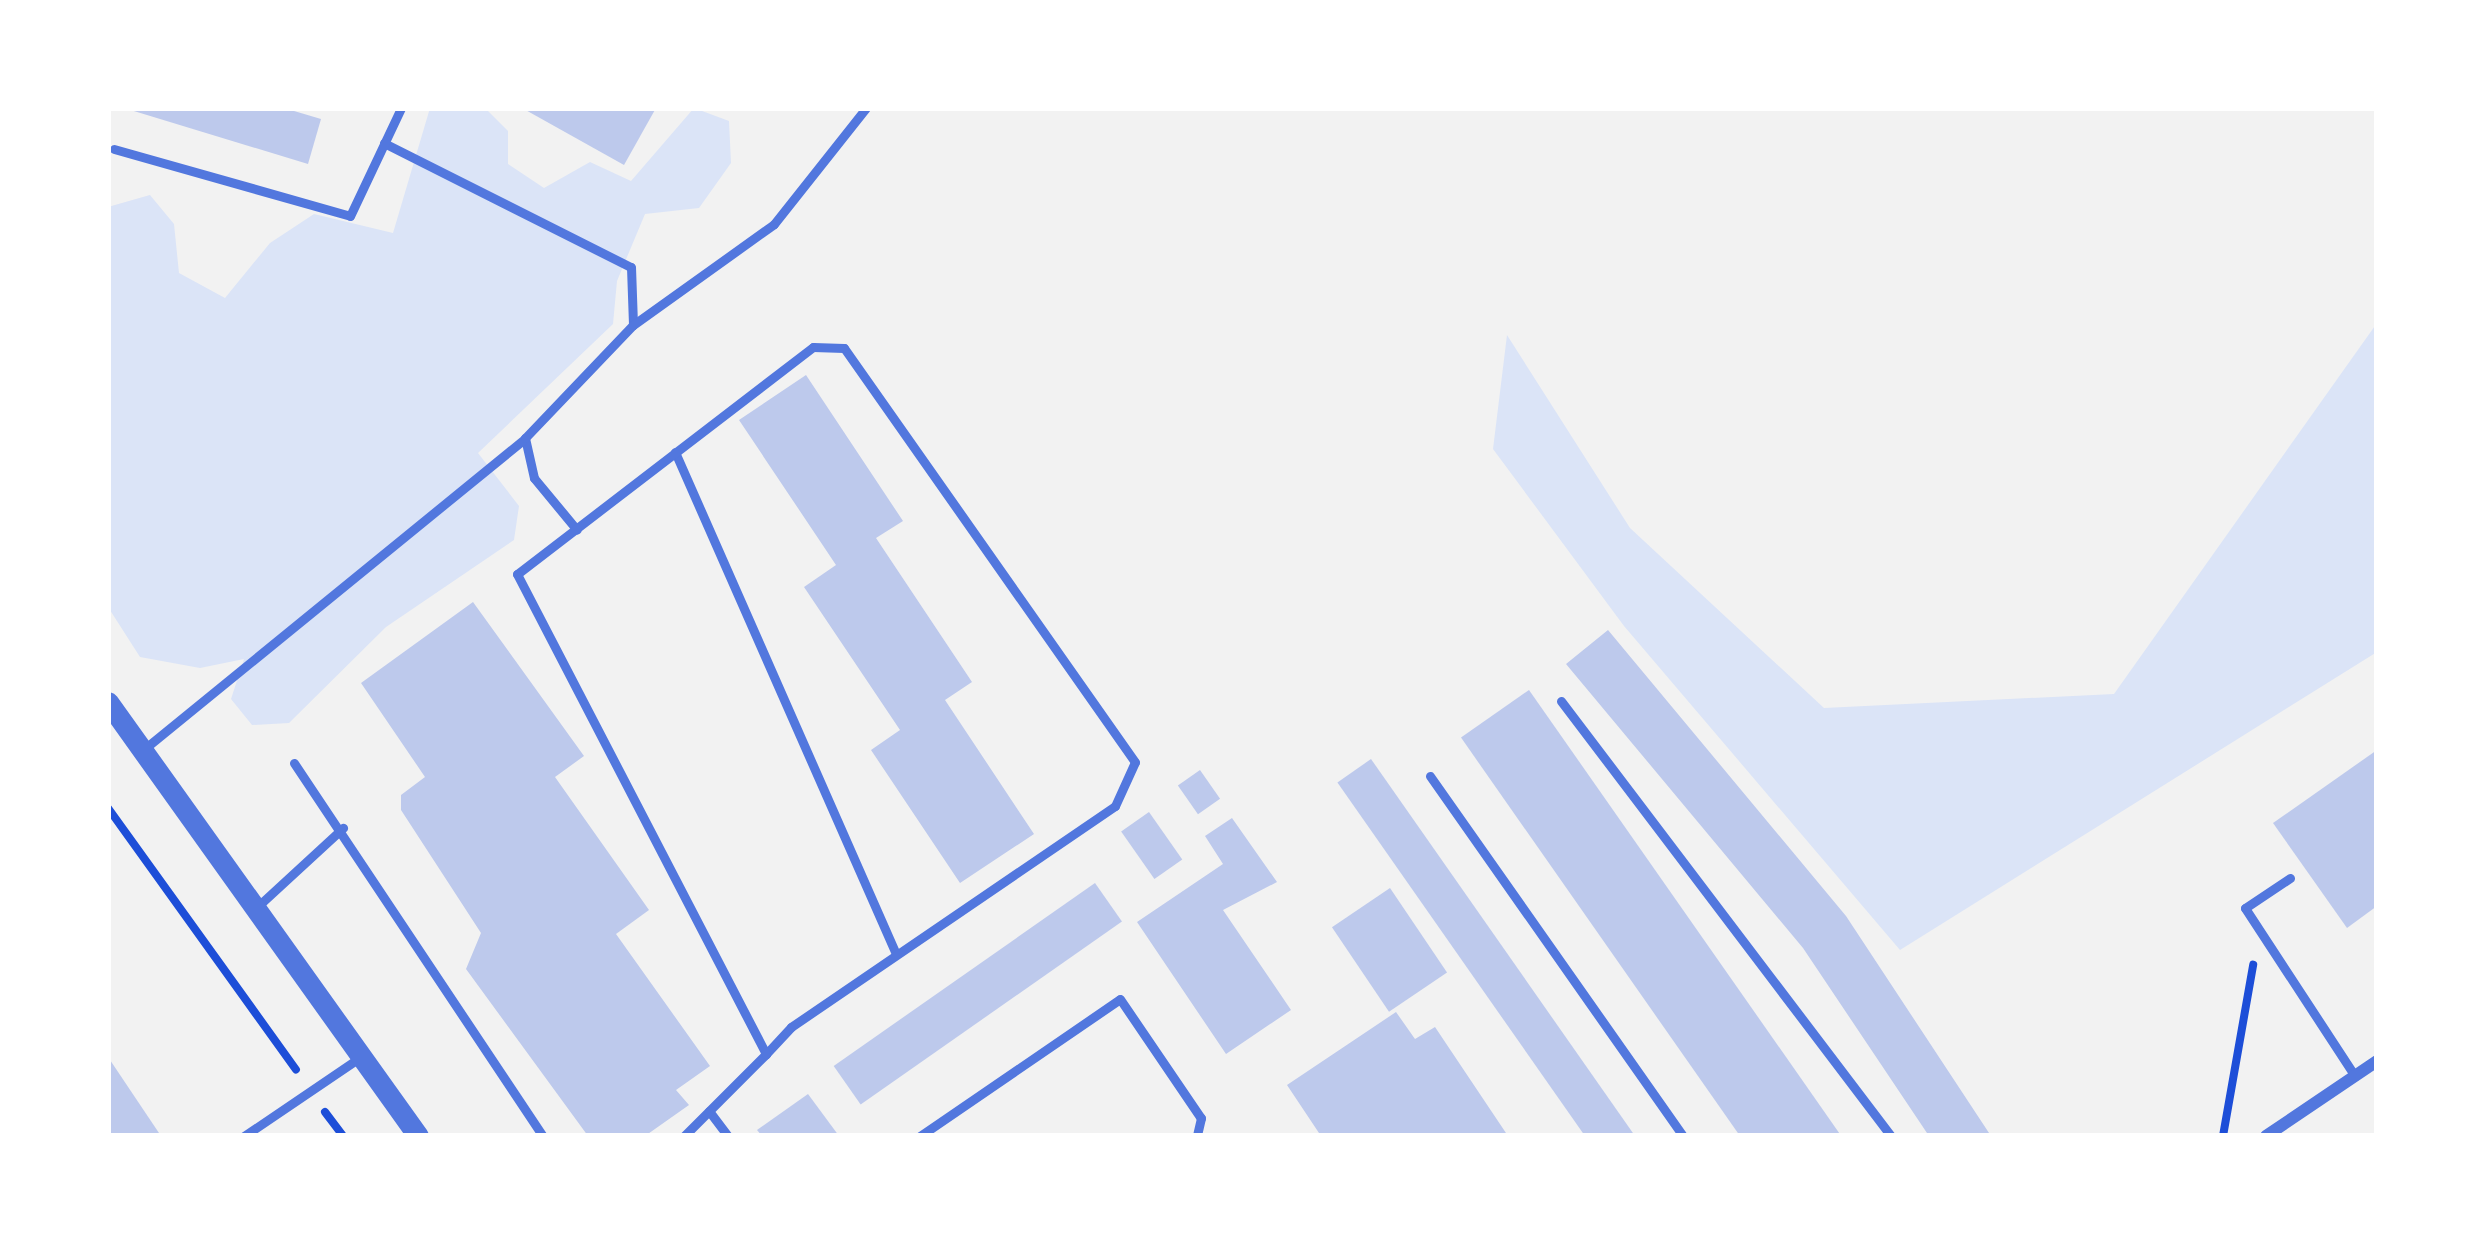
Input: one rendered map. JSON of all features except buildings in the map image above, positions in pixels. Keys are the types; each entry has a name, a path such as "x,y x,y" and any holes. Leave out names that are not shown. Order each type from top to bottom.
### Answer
{"street":[{"path":"109,707 418,1136"},
{"path":"2266,1136 2377,1061"}],"lane":[{"path":"114,149 350,216 401,108"},
{"path":"143,750 525,438 633,325 774,224 866,108"},
{"path":"384,142 631,267 633,325"},
{"path":"684,1136 766,1054 896,954 1114,806 1135,762 844,348 813,347 517,574 766,1054"},
{"path":"525,438 534,478 577,530"},
{"path":"675,452 896,954"},
{"path":"1561,701 1891,1136"},
{"path":"294,763 344,828 543,1136"},
{"path":"1430,776 1683,1136"},
{"path":"257,907 344,828"},
{"path":"2290,878 2245,908 2355,1076"},
{"path":"920,1136 1120,999 1201,1118 1197,1136"},
{"path":"244,1136 362,1057"},
{"path":"710,1111 728,1136"}],"path":[{"path":"108,808 343,1136"},
{"path":"2223,1136 2263,935"}],"shaded area":[{"path":"430,108 485,108 508,131 508,164 544,188 590,162 631,181 694,108 729,121 731,163 699,208 645,214 617,281 613,324 478,453 519,506 514,540 386,627 289,723 252,725 231,699 244,659 200,668 140,657 108,607 108,207 150,195 174,224 179,273 225,298 270,243 314,214 393,233"},
{"path":"2377,323 2377,652 1900,950 1624,626 1493,449 1507,335 1630,528 1824,708 2114,694"}]}
